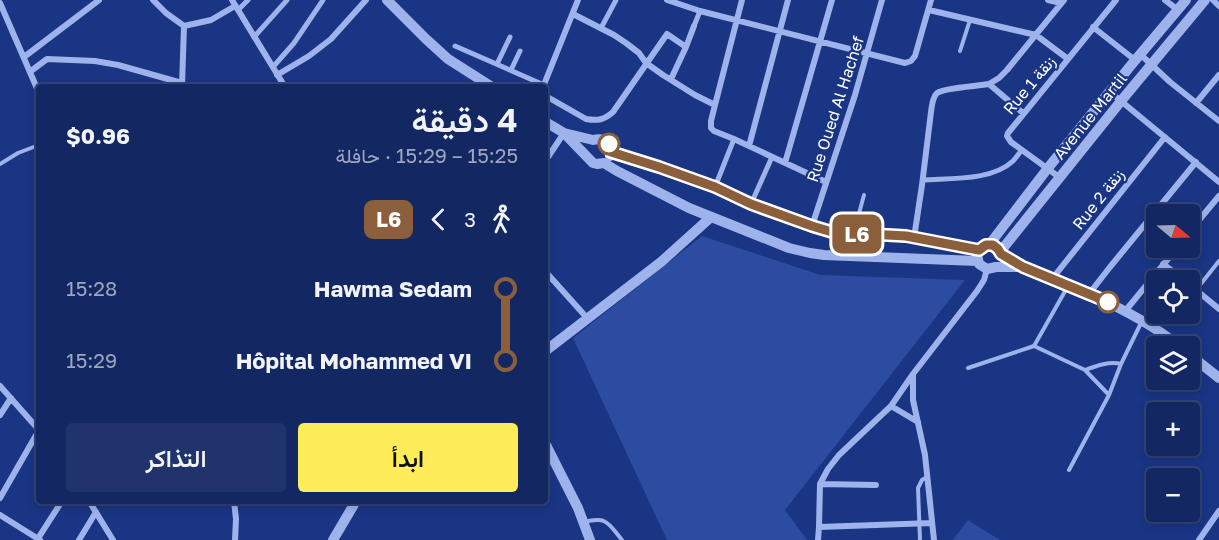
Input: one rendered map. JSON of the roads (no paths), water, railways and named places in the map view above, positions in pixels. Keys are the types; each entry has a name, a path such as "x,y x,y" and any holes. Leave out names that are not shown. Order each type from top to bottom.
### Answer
{"street":[{"path":"24,57 99,0"},
{"path":"153,0 184,26 211,20 248,0"},
{"path":"255,37 287,0"},
{"path":"273,67 294,43 322,0"},
{"path":"277,75 309,56 331,39 366,0"},
{"path":"387,0 448,58 487,84"},
{"path":"545,84 578,0"},
{"path":"667,0 778,32 904,63 911,61 915,56 931,0"},
{"path":"671,79 694,26 697,0"},
{"path":"742,0 710,126 713,131 772,156 826,183"},
{"path":"749,146 788,0"},
{"path":"785,163 832,0"},
{"name":"Rue Oued Al Hachef","path":"812,226 855,95 882,0"},
{"path":"1048,0 1063,2"},
{"name":"Rue 1 زنقة","path":"1059,177 1022,150 1010,140 1007,134 1116,0"},
{"path":"1166,0 1178,10"},
{"name":"Avenue Martil","path":"982,252 1186,0"},
{"name":"Avenue Martil","path":"1001,253 1059,177 1206,0"},
{"path":"1213,0 1219,6"},
{"path":"601,28 615,1"},
{"path":"914,238 935,95 946,90 989,84 1002,76 1063,2"},
{"path":"0,3 36,86"},
{"path":"235,5 283,84"},
{"path":"929,10 1036,35 1068,59"},
{"path":"573,14 626,43 639,53 646,63 715,105"},
{"path":"182,84 184,26"},
{"path":"1094,27 1152,64 1170,82 1219,121"},
{"path":"548,97 586,119 603,119 613,112 667,34 686,47"},
{"path":"497,64 510,37"},
{"path":"455,46 540,84"},
{"path":"511,70 520,51"},
{"path":"30,71 47,59 95,61 118,65 179,84"},
{"path":"1196,103 1219,75"},
{"path":"989,84 1023,113"},
{"path":"1110,92 1219,182"},
{"path":"548,124 564,134 593,163 604,163 609,158 611,152 608,144 602,139 593,140 564,134"},
{"path":"548,157 564,134"},
{"name":"Rue 2 زنقة","path":"1052,279 1165,137"},
{"path":"715,187 734,139"},
{"path":"586,154 588,144 593,140"},
{"path":"923,180 987,175 1012,162 1022,150"},
{"path":"611,152 715,187 751,204 832,232 894,235 936,241 982,252"},
{"path":"751,204 772,156"},
{"path":"1089,294 1196,162"},
{"path":"604,163 667,197 711,217 800,251 851,256 880,256 982,252 996,247 1001,253 1023,267 1126,310 1167,336"},
{"path":"1200,219 1219,196"},
{"path":"548,349 661,262 711,217"},
{"path":"982,252 981,266 1023,267"},
{"path":"818,540 820,484 828,469 838,455 891,406 992,268 1000,262 1001,253"},
{"path":"1126,310 1168,258"},
{"path":"1163,264 1171,270"},
{"path":"548,274 588,319"},
{"path":"1200,293 1219,309"},
{"path":"1200,363 1219,378"},
{"path":"913,374 913,399 926,455 934,540"},
{"path":"0,386 36,427"},
{"path":"0,415 11,398"},
{"path":"891,406 918,422"},
{"path":"0,498 36,435"},
{"path":"548,449 571,492 590,540"},
{"path":"820,484 876,485"},
{"path":"0,515 39,540 60,504"},
{"path":"91,504 113,540"},
{"path":"234,504 235,540"},
{"path":"333,540 354,504"},
{"path":"79,540 96,512"},
{"path":"1199,540 1219,512"},
{"path":"819,527 932,523"}],"lane":[{"path":"960,51 970,20"},
{"path":"0,164 18,153 36,146"},
{"path":"853,234 864,195"},
{"path":"1200,285 1219,261"},
{"path":"968,368 1034,346 1069,286"},
{"path":"1069,470 1109,395 1121,364 1143,320"},
{"path":"1034,346 1085,370 1109,395"},
{"path":"1085,370 1103,364 1121,364"},
{"path":"920,540 918,488 922,480 927,477"},
{"path":"583,522 598,518 606,521 622,540"}]}
